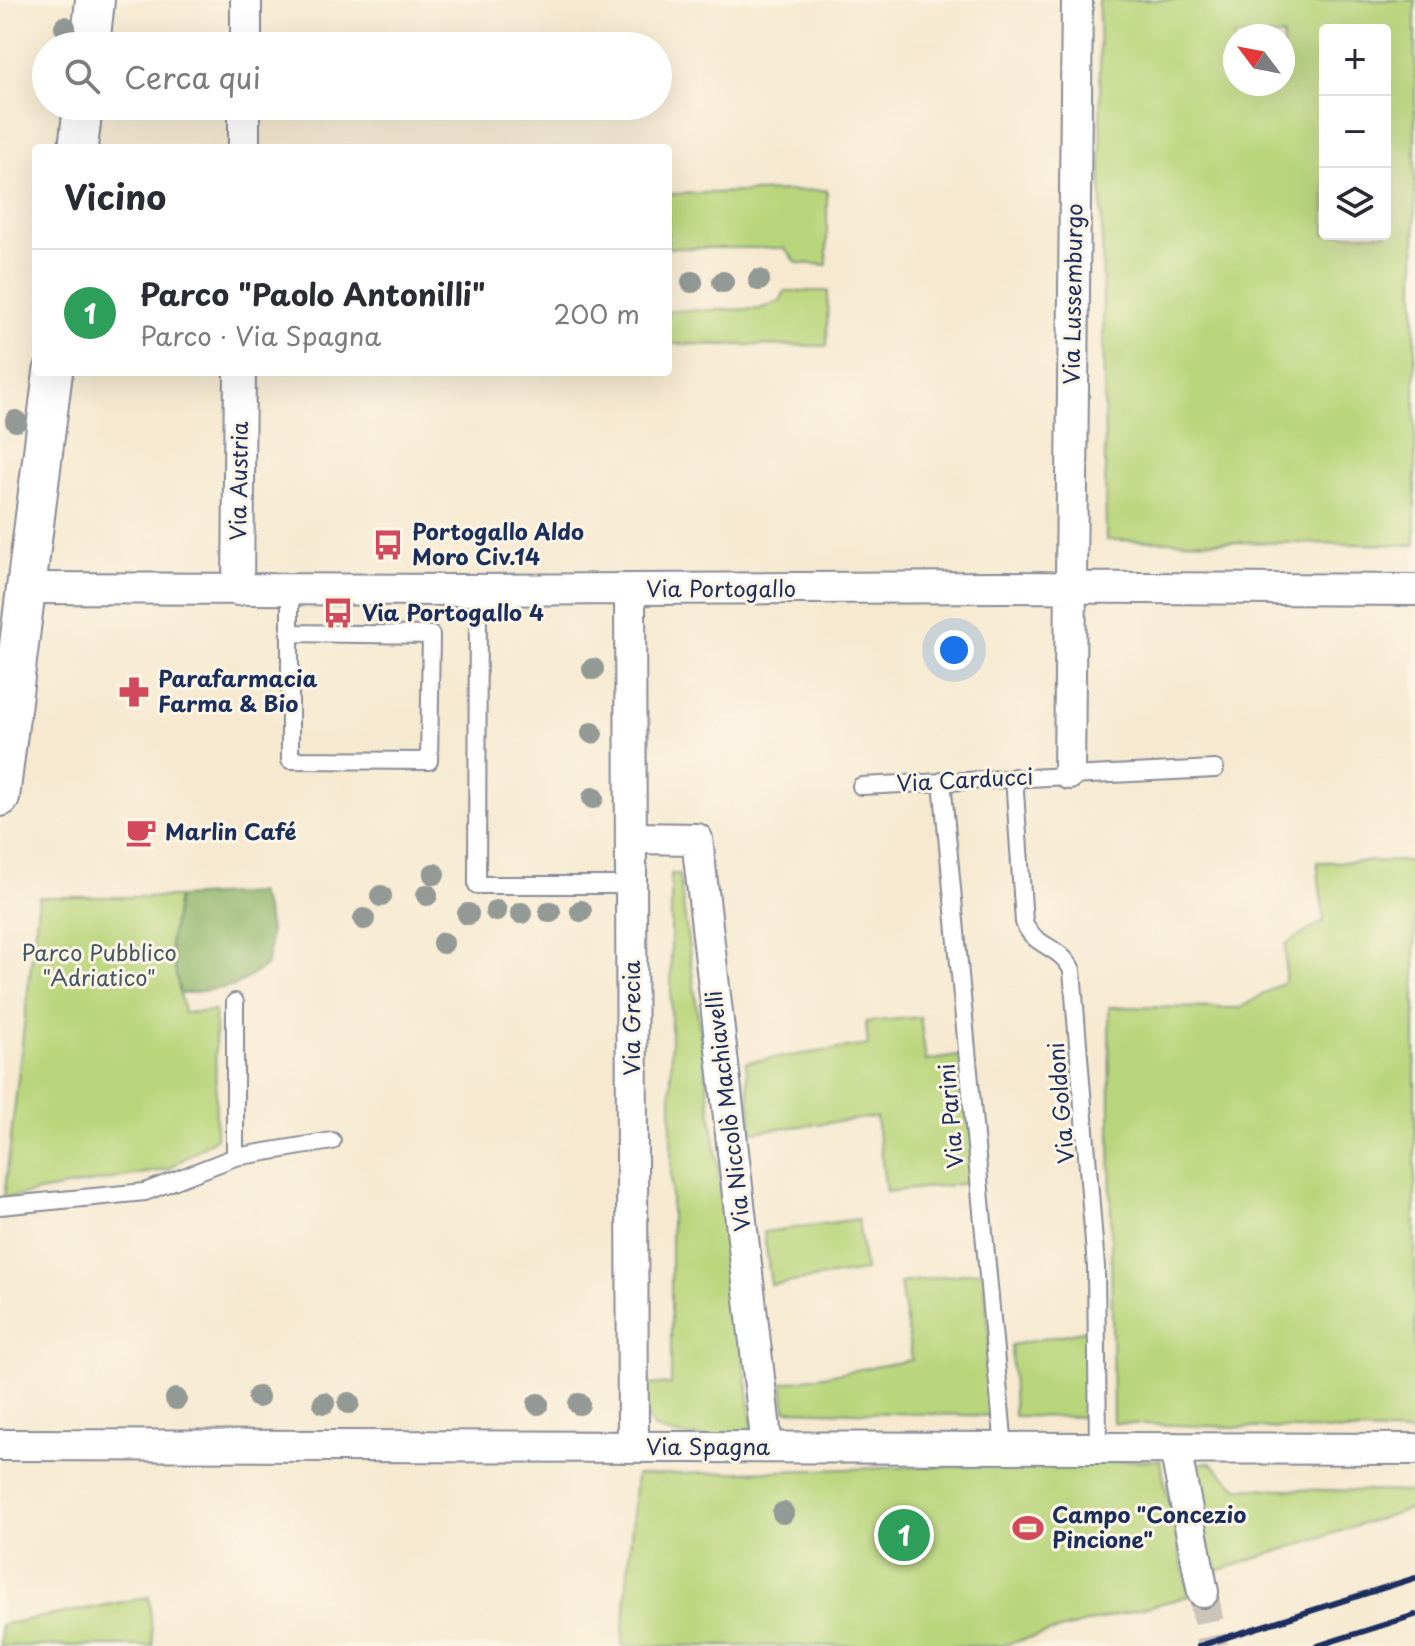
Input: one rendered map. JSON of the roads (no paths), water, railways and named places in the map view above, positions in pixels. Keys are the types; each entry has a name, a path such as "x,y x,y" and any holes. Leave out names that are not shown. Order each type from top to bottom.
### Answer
{"street":[{"path":"92,32 95,0"},
{"path":"246,0 246,32"},
{"name":"Via Lussemburgo","path":"1069,587 1077,0"},
{"path":"78,144 81,120"},
{"path":"244,120 244,144"},
{"path":"0,797 53,376"},
{"name":"Via Austria","path":"238,590 240,376"},
{"path":"1069,587 1079,774"},
{"name":"Via Portogallo","path":"27,588 630,590 1069,587 1415,590"},
{"name":"Via Grecia","path":"630,590 633,1446"},
{"name":"Via Niccolò Machiavelli","path":"632,838 697,839 767,1447"},
{"name":"Via Spagna","path":"0,1445 1415,1449"},
{"path":"1175,1448 1203,1592"}],"lane":[{"path":"289,633 431,635 429,761 290,760 289,633 290,590"},
{"path":"478,590 477,885 632,885"},
{"name":"Via Carducci","path":"861,786 1215,769"},
{"name":"Via Goldoni","path":"1014,777 1024,922 1033,937 1058,950 1067,959 1072,970 1096,1267 1098,1448"},
{"name":"Via Parini","path":"942,781 1004,1448"},
{"path":"235,1002 235,1157"},
{"path":"0,1206 145,1192 235,1157 332,1141"}],"tunnel":[{"path":"1203,1592 1213,1646"}],"railway":[{"path":"1199,1646 1415,1578"},
{"path":"1317,1646 1415,1615"}],"place":[{"name":"Portogallo Aldo Moro Civ.14","path":"388,545"},
{"name":"Via Portogallo 4","path":"338,613"},
{"name":"Parafarmacia Farma & Bio","path":"134,692"},
{"name":"Marlin Café","path":"141,832"},
{"name":"Campo \"Concezio Pincione\"","path":"1028,1528"},
{"name":"Parco \"Paolo Antonilli\"","path":"904,1535"}],"park label":[{"name":"Parco Pubblico \"Adriatico\"","path":"99,966"}]}
